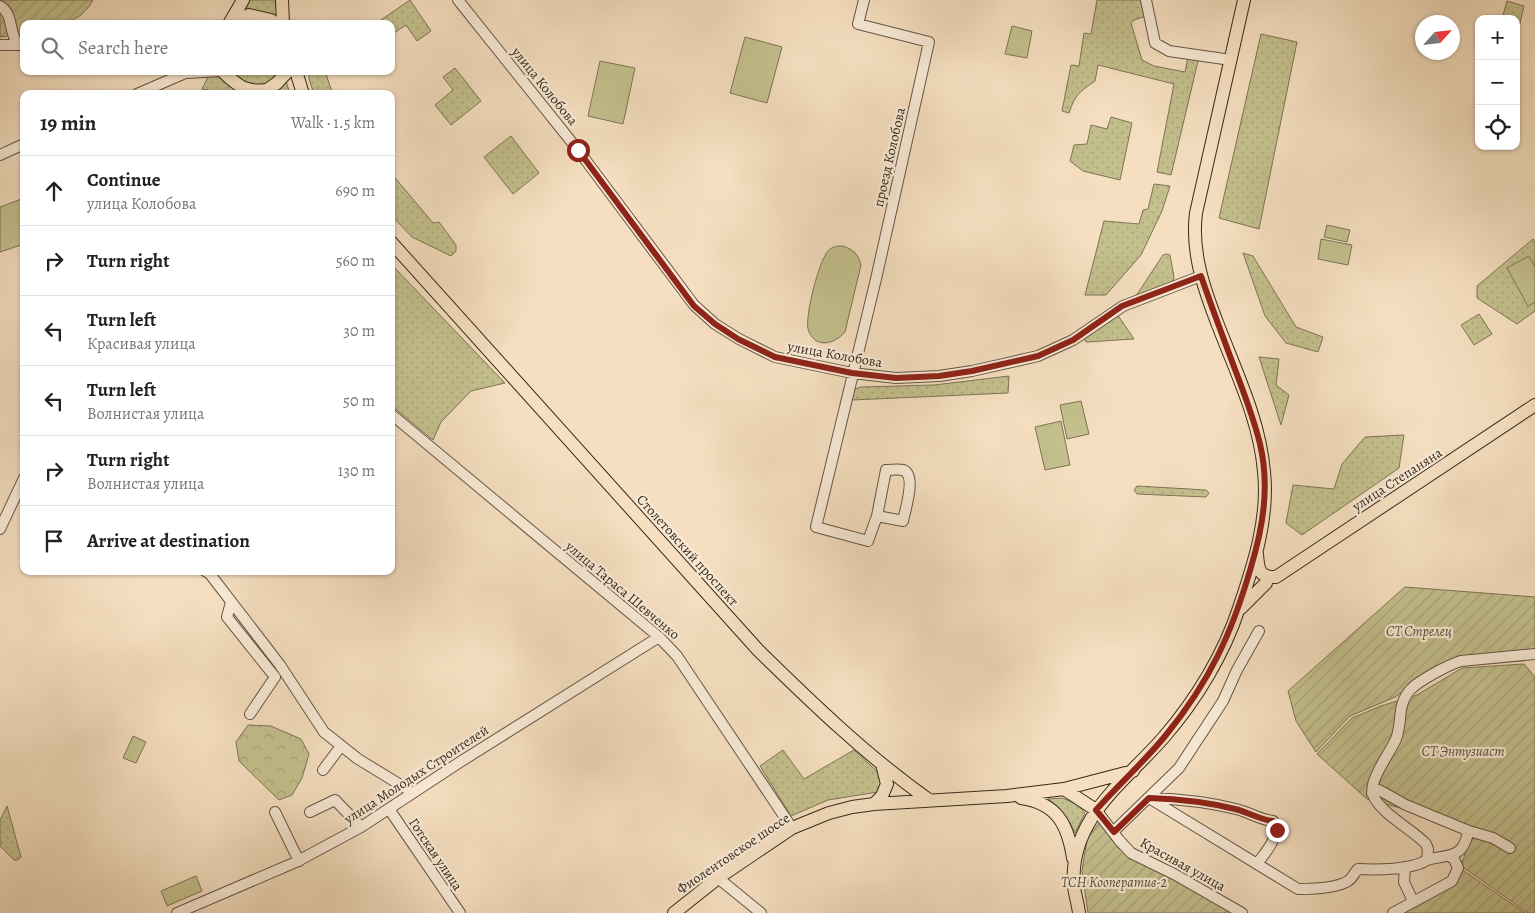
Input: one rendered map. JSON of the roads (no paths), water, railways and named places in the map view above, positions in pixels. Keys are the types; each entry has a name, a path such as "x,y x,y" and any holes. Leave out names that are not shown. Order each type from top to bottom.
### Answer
{"main road":[{"path":"231,20 242,0"},
{"path":"282,0 283,20"},
{"path":"1074,865 1083,832 1096,810 1165,736 1207,677 1239,609 1262,528 1265,489 1260,445 1252,416 1201,276 1195,245 1195,220 1244,0"},
{"path":"235,20 249,15 271,20"},
{"path":"225,75 238,86 249,90"},
{"path":"271,90 284,75"},
{"path":"297,75 302,90"},
{"name":"Столетовский проспект","path":"395,246 758,650 812,703 882,764 929,800"},
{"name":"улица Степаняна","path":"1239,609 1271,580 1535,405"},
{"path":"1257,549 1258,567 1262,574 1271,580"},
{"path":"1246,584 1254,586 1271,580"},
{"path":"882,764 903,793 906,801"},
{"path":"874,804 882,796 888,784 882,764"},
{"path":"929,800 1007,796 1064,789 1133,771"},
{"path":"1064,789 1096,810"},
{"path":"1007,796 1043,803 1054,812 1064,825 1070,838 1074,865 1074,887 1079,913"},
{"name":"Фиолентовское шоссе","path":"674,913 718,878 792,828 829,813 852,807 929,800"},
{"path":"1083,913 1078,885 1080,855 1096,810"}],"street":[{"name":"улица Колобова","path":"458,0 578,150 694,306 715,324 738,339 775,357 852,373 896,378 939,376 972,371 1038,356 1073,340 1122,306 1201,276"},
{"name":"проезд Колобова","path":"852,373 876,279 929,42 858,24 864,0"},
{"path":"1146,0 1155,43 1170,51 1231,60"},
{"path":"0,6 7,11 10,17 13,38 20,44"},
{"path":"0,45 20,45"},
{"path":"146,90 182,75"},
{"path":"0,155 20,146"},
{"path":"852,373 816,528 868,541 877,516 886,470 903,470 908,474 910,482 903,521 877,516"},
{"name":"улица Тараса Шевченко","path":"395,417 659,637 677,656 792,828"},
{"path":"0,529 20,486"},
{"path":"211,575 280,665 324,732 358,759 412,792"},
{"path":"231,602 227,617 275,677 250,714"},
{"path":"1114,832 1179,768 1224,702 1238,670 1259,631"},
{"name":"улица Молодых Строителей","path":"177,913 299,861 361,827 389,810 412,792 659,637"},
{"path":"1428,860 1426,844 1396,820 1377,801 1372,793 1375,776 1397,737 1399,712 1403,701 1411,689 1449,665 1461,661 1535,654"},
{"path":"323,770 341,746"},
{"path":"1372,793 1379,790 1406,805 1470,831 1493,838 1510,848"},
{"path":"1149,798 1298,889 1311,889 1346,883 1358,869 1387,870 1421,864 1437,857 1449,856 1461,849 1470,831"},
{"path":"1149,798 1186,800 1237,809 1273,821 1277,830 1257,864"},
{"path":"310,812 335,800 361,827"},
{"name":"Готская улица","path":"389,810 460,913"},
{"name":"Красивая улица","path":"1096,810 1131,853 1174,874 1242,913"},
{"path":"275,812 299,861"},
{"path":"1393,913 1452,880 1458,868 1454,859 1449,856"},
{"path":"1405,867 1404,882 1413,901"},
{"path":"718,878 761,913"}],"park label":[{"name":"СТ Стрелец","path":"1419,631"},
{"name":"СТ Энтузиаст","path":"1463,751"},
{"name":"ТСН Кооператив-2","path":"1114,882"}]}
